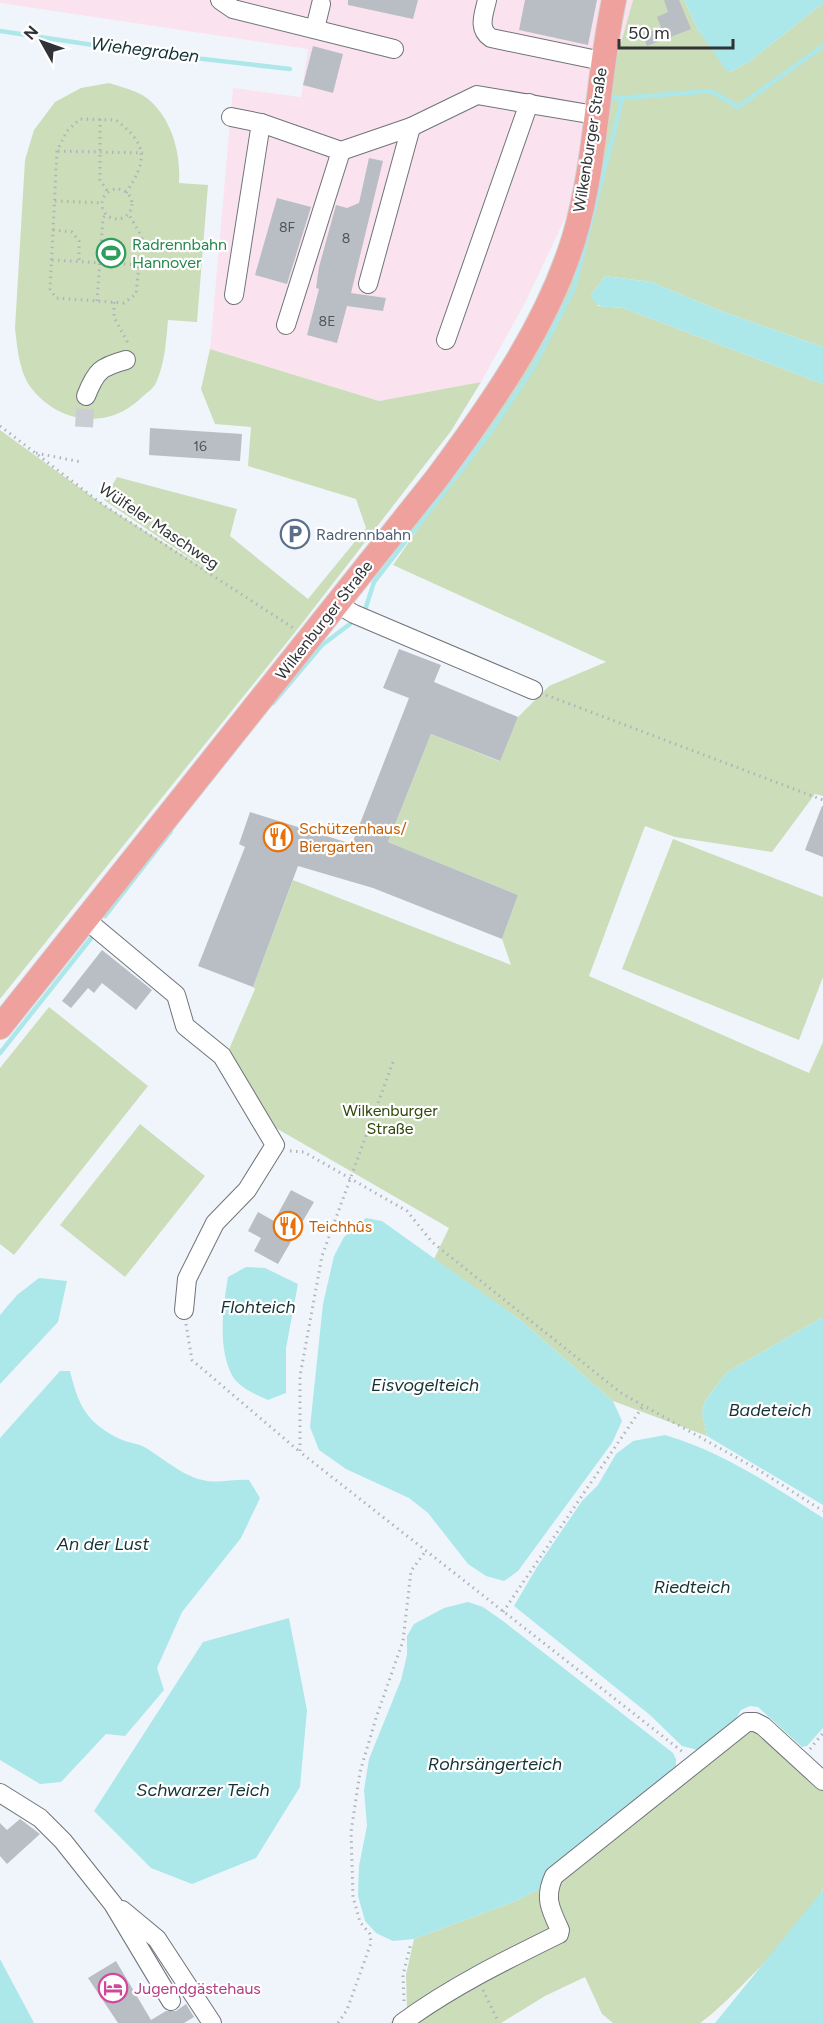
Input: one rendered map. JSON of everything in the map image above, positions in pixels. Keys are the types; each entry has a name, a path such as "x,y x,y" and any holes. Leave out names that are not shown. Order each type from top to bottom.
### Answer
{"main road":[{"name":"Wilkenburger Straße","path":"0,1027 310,639 471,432 533,331 574,237 587,178 602,61 614,0"}],"lane":[{"path":"220,0 233,9 256,7 315,29 394,49"},
{"path":"487,0 482,26 484,32 491,38 602,61"},
{"path":"315,29 321,4"},
{"path":"231,117 261,123 341,152 411,128 477,94 596,115"},
{"path":"446,340 529,103"},
{"path":"234,295 261,123"},
{"path":"368,284 411,128"},
{"path":"286,325 341,152"},
{"path":"86,396 94,375 107,365 126,360"},
{"path":"337,604 354,614 533,690"},
{"path":"85,919 176,995 185,1026 222,1056 275,1145 247,1190 214,1222 188,1279 184,1310"},
{"path":"404,2022 432,2000 476,1975 559,1934 560,1930 548,1904 547,1895 554,1876 747,1722 755,1722 801,1759 823,1781"},
{"path":"0,1793 40,1818 63,1841 113,1904 171,2001"},
{"path":"113,1904 144,1926 157,1939 212,2023"}],"path":[{"path":"126,192 141,171 143,153 126,128 116,120 80,119 67,131 57,151 50,289 56,298 124,303 136,294 142,237 128,213"},
{"path":"100,119 100,180 108,192"},
{"path":"57,151 143,153"},
{"path":"117,189 126,192 131,204 128,213 119,218 107,214 102,203 108,192 117,189"},
{"path":"55,201 102,203"},
{"path":"97,301 103,218 107,214"},
{"path":"53,230 72,232 78,241 79,261"},
{"path":"101,242 110,256 123,264"},
{"path":"52,260 139,265"},
{"path":"114,302 114,317 129,344 126,360"},
{"name":"Wülfeler Maschweg","path":"0,426 102,504 310,639"},
{"path":"33,452 81,462"},
{"path":"533,690 823,800"},
{"path":"300,1452 300,1376 308,1318 322,1256 393,1062"},
{"path":"275,1145 288,1151 304,1152 407,1212 432,1242 571,1354 643,1406 757,1469 823,1511"},
{"path":"184,1310 192,1360 300,1452 425,1552 697,1763"},
{"path":"503,1612 643,1406"},
{"path":"338,2023 347,2010 371,1943 370,1934 360,1922 353,1897 351,1832 360,1772 403,1641 411,1571 425,1552"},
{"path":"801,1759 823,1733"},
{"path":"404,2022 403,1975 411,1943"},
{"path":"476,1975 498,2021"}],"shaded area":[{"path":"0,0 633,0 617,57 600,145 525,303 481,382 379,401 210,349 233,88 301,97 308,49 0,3"}],"green space":[{"path":"633,0 684,0 698,30 730,72 750,61 823,3 823,347 721,311 651,282 605,276 591,295 598,306 623,308 823,384 823,796 815,794 772,852 675,837 645,826 589,976 809,1073 823,1042 823,1317 727,1372 705,1401 702,1413 707,1436 613,1401 519,1319 434,1259 449,1228 269,1124 227,1054 255,989 253,987 293,880 511,965 502,939 518,895 388,842 431,734 499,761 518,717 549,686 606,662 393,565 422,523 409,513 533,331 600,145 617,57"},
{"name":"Radrennbahn Hannover","path":"109,83 144,96 163,116 169,126 176,149 179,183 208,185 197,322 168,320 165,352 155,385 127,409 112,416 97,419 67,415 40,398 29,385 23,372 15,328 25,160 34,130 55,102 81,88"},
{"path":"210,349 379,401 481,382 451,431 300,626 0,999 0,430 102,504 213,574 104,500 117,477 237,509 230,536 308,599 366,528 356,499 248,466 251,427 215,424 201,389"},
{"path":"673,839 823,897 823,977 799,1040 622,969"},
{"path":"49,1007 148,1086 14,1255 0,1244 0,1068"},
{"path":"140,1124 205,1176 125,1277 60,1225"},
{"path":"754,1726 823,1786 823,1888 818,1899 788,1937 728,1999 700,2023 613,2023 602,2014 585,1977 545,1996 501,2023 390,2023 407,2010 406,1975 414,1939 516,1901 543,1887 557,1885"}],"water":[{"path":"684,0 823,0 823,3 750,61 730,72 726,70 698,30"},
{"path":"605,276 651,282 721,311 823,347 823,384 623,308 599,305 591,295"},
{"name":"Eisvogelteich","path":"366,1218 382,1221 519,1319 613,1401 622,1421 612,1443 518,1571 504,1581 486,1576 468,1564 428,1513 409,1498 346,1469 319,1450 310,1427 323,1304 334,1256 344,1237"},
{"name":"Flohteich","path":"246,1267 265,1268 298,1284 286,1348 286,1393 268,1400 249,1391 236,1381 225,1354 223,1314 228,1277"},
{"path":"39,1278 67,1281 58,1322 0,1384 0,1315 17,1295"},
{"name":"Badeteich","path":"823,1317 823,1505 707,1436 702,1413 705,1401 727,1372"},
{"name":"An der Lust","path":"60,1371 70,1371 80,1403 91,1419 108,1433 143,1446 182,1472 198,1479 249,1480 260,1498 241,1538 182,1612 157,1668 164,1690 125,1736 106,1734 61,1782 40,1784 0,1760 0,1438"},
{"name":"Riedteich","path":"665,1435 727,1460 823,1518 823,1728 807,1746 802,1747 758,1707 750,1706 741,1710 732,1726 701,1751 682,1746 650,1715 514,1606 537,1567 582,1501 598,1485 616,1454 633,1441"},
{"name":"Rohrsängerteich","path":"468,1602 483,1607 503,1621 673,1753 676,1768 543,1887 516,1901 414,1939 393,1941 376,1933 365,1921 358,1896 359,1866 367,1826 364,1790 369,1759 401,1680 407,1655 407,1636 414,1624 444,1608"},
{"name":"Schwarzer Teich","path":"289,1618 307,1710 300,1787 256,1858 192,1884 151,1868 94,1811 203,1642"},
{"path":"823,1890 823,2023 715,2023"},
{"path":"0,1959 33,2021 34,2023 0,2023"}],"building":[{"path":"348,0 418,0 413,19 348,5"},
{"path":"525,0 597,0 588,45 519,30"},
{"path":"664,0 679,0 691,29 647,46 643,35 661,27 657,17 668,12"},
{"path":"313,46 343,54 333,93 303,85"},
{"path":"369,158 383,161 351,293 386,298 383,311 347,306 337,343 307,335 319,289 316,288 319,267 336,205 347,208 359,203"},
{"path":"277,198 311,207 287,284 255,275"},
{"path":"150,428 242,434 240,461 149,455"},
{"path":"399,649 441,665 434,682 518,717 500,761 431,734 388,842 518,895 502,939 373,888 298,866 253,987 198,966 245,847 239,844 250,812 352,844 409,698 383,688"},
{"path":"823,806 823,857 805,850"},
{"path":"102,950 152,990 136,1010 102,983 94,993 88,988 71,1008 62,1001"},
{"path":"291,1190 314,1202 278,1264 254,1251 261,1238 248,1231 258,1212 274,1221"},
{"path":"20,1819 40,1834 7,1864 0,1856 0,1823 7,1830"},
{"name":"Jugendgästehaus","path":"116,1961 151,2020 166,2011 176,2011 186,2004 194,2017 184,2023 118,2023 88,1978"}],"waterway":[{"name":"Wiehegraben","path":"0,31 133,51 290,69"},
{"path":"609,99 711,91 738,107 823,46"},
{"path":"366,607 374,582 489,434 534,366 574,288 622,100"},
{"path":"273,703 322,645 350,624"},
{"path":"105,916 171,831"},
{"path":"0,1053 92,937"}],"tunnel":[{"path":"84,427 86,396"}],"place":[{"name":"Radrennbahn Hannover","path":"111,253"},
{"name":"Radrennbahn","path":"295,534"},
{"name":"Schützenhaus/ Biergarten","path":"278,837"},
{"name":"Teichhûs","path":"288,1226"},
{"name":"Jugendgästehaus","path":"113,1988"}]}
